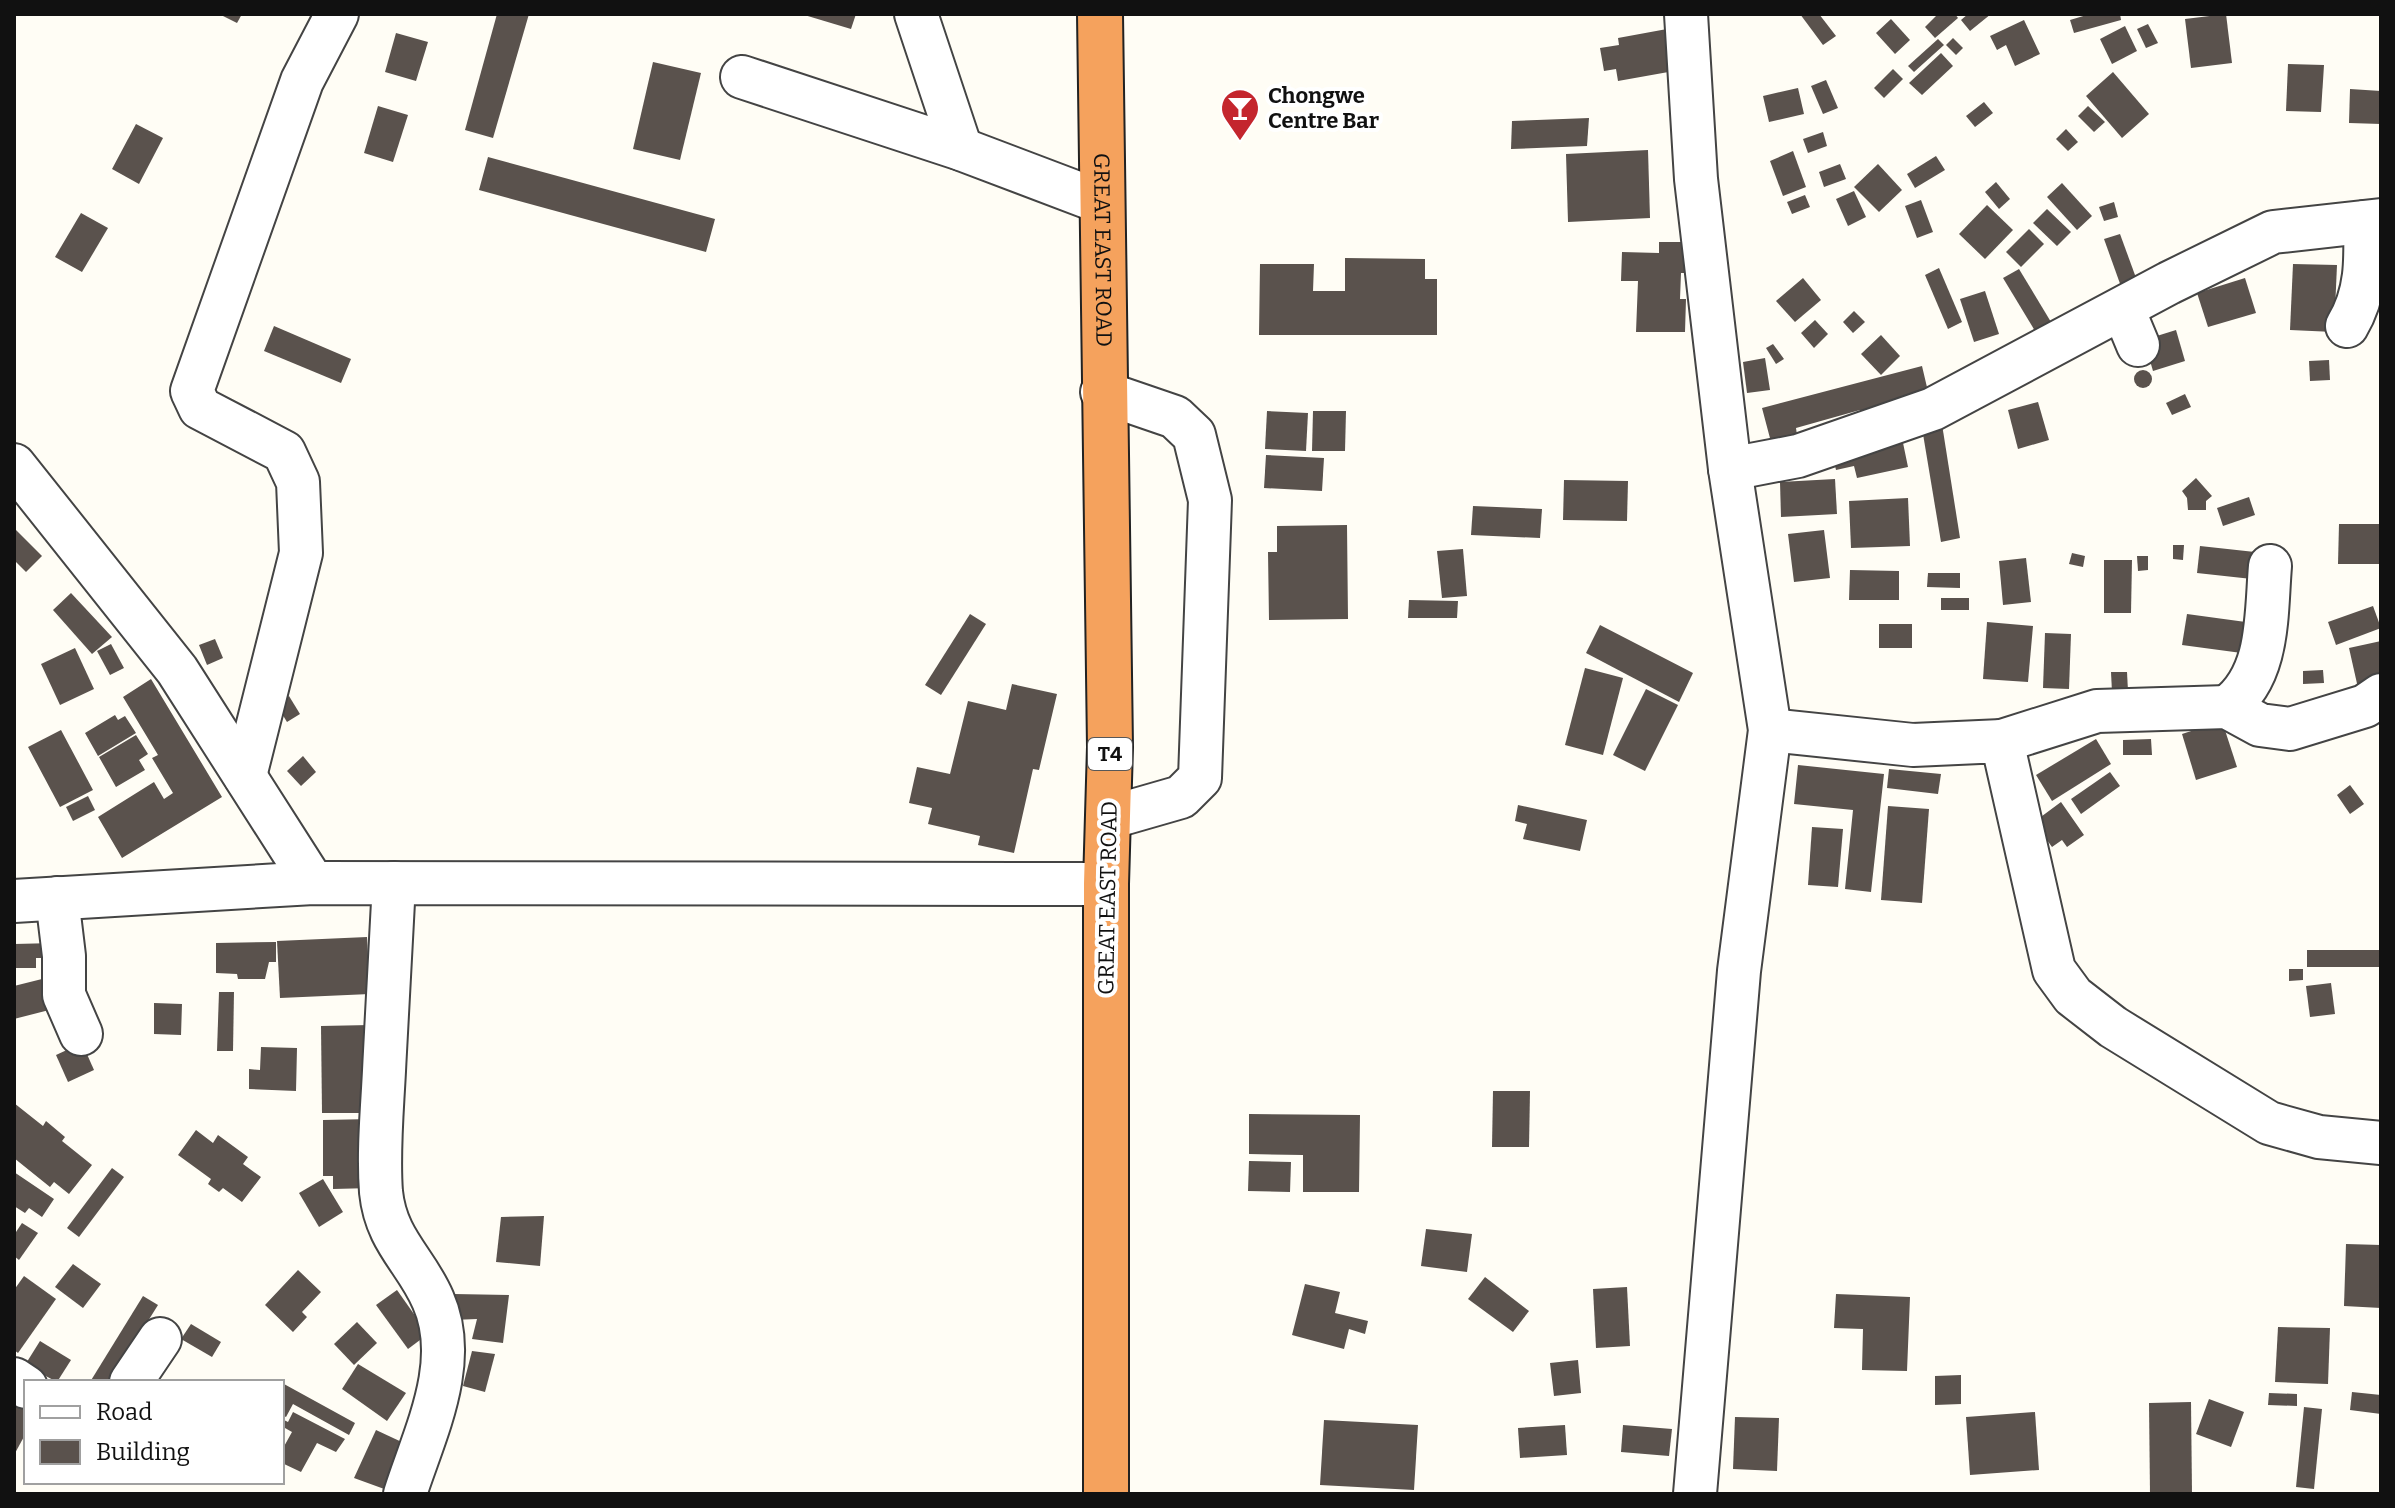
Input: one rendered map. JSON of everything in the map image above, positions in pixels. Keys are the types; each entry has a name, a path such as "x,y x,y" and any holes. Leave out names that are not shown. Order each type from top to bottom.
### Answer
{"highway":[{"name":"GREAT EAST ROAD","path":"1100,14 1102,392 1110,731 1106,884 1106,1494"}],"street":[{"path":"245,776 301,553 298,482 284,452 200,408 192,391 302,81 337,14"},
{"path":"916,14 961,149"},
{"path":"1686,14 1696,179 1730,469 1770,730 1739,971 1695,1494"},
{"path":"742,77 961,149 1101,202"},
{"path":"1730,469 1798,456 1933,409 2130,327 2273,232 2373,221 2374,275 2347,326"},
{"path":"1102,392 1175,417 1194,435 1210,500 1200,778 1181,797 1108,818"},
{"path":"14,465 177,670 313,883"},
{"path":"2227,707 2246,693 2260,659 2270,566"},
{"path":"1770,730 1913,745 2002,741 2097,711 2227,707 2260,725 2290,729 2354,711 2381,695"},
{"path":"2002,741 2054,970 2073,996 2155,1055 2269,1123 2319,1137 2381,1143"},
{"path":"14,901 313,883 1106,884"},
{"path":"394,883 381,1191 385,1218 396,1244 433,1300 444,1334 442,1377 405,1494"},
{"path":"57,898 64,956 64,995 81,1034"},
{"path":"132,1380 160,1339"}],"building":[{"path":"219,14 242,14 237,23"},
{"path":"497,14 529,14 493,138 465,130"},
{"path":"801,14 856,14 851,29"},
{"path":"1800,14 1819,14 1836,36 1823,45"},
{"path":"1938,14 1955,14 1958,18 1935,38 1925,27"},
{"path":"1968,14 1991,14 1970,31 1961,20"},
{"path":"2090,14 2120,14 2121,20 2074,33 2070,20"},
{"path":"2226,14 2232,63 2191,68 2185,19"},
{"path":"1891,19 1910,40 1895,54 1876,33"},
{"path":"2024,20 2040,54 2015,66 2006,45 1997,50 1990,36"},
{"path":"2148,24 2158,43 2146,48 2137,29"},
{"path":"2125,26 2137,51 2112,64 2100,39"},
{"path":"1667,29 1674,71 1618,81 1616,69 1604,71 1600,48 1619,45 1618,38"},
{"path":"396,33 428,42 416,81 385,72"},
{"path":"1953,38 1963,48 1956,55 1946,45"},
{"path":"1938,39 1944,45 1914,72 1908,66"},
{"path":"1941,53 1953,66 1922,95 1909,83"},
{"path":"653,62 701,73 680,160 633,149"},
{"path":"2288,64 2324,65 2321,112 2286,111"},
{"path":"1893,69 1903,79 1884,98 1874,88"},
{"path":"2113,72 2149,114 2122,138 2086,96"},
{"path":"1826,80 1838,108 1823,114 1811,86"},
{"path":"1798,88 1804,114 1769,122 1763,96"},
{"path":"2350,89 2381,91 2381,124 2349,123"},
{"path":"1984,102 1993,113 1975,127 1966,116"},
{"path":"378,106 408,115 393,162 364,153"},
{"path":"2088,106 2105,122 2094,132 2078,116"},
{"path":"1589,118 1587,146 1511,149 1512,121"},
{"path":"136,124 163,138 139,184 112,169"},
{"path":"2066,129 2078,142 2068,151 2056,139"},
{"path":"1823,132 1827,146 1808,153 1803,139"},
{"path":"1648,150 1650,218 1568,222 1566,154"},
{"path":"1793,151 1806,187 1783,196 1770,161"},
{"path":"1936,156 1945,170 1915,188 1907,174"},
{"path":"488,157 715,219 706,252 479,190"},
{"path":"1840,164 1846,179 1824,187 1819,172"},
{"path":"1878,164 1902,190 1879,212 1854,187"},
{"path":"1996,182 2010,199 1999,209 1985,192"},
{"path":"2062,183 2092,216 2077,230 2047,197"},
{"path":"1854,191 1866,217 1848,226 1836,199"},
{"path":"1805,195 1810,207 1792,214 1787,202"},
{"path":"1921,200 1933,232 1917,238 1905,206"},
{"path":"2114,202 2118,217 2104,221 2099,207"},
{"path":"1987,205 2013,230 1985,259 1959,234"},
{"path":"2047,209 2071,232 2057,246 2033,223"},
{"path":"81,213 108,228 82,272 55,257"},
{"path":"2029,229 2044,244 2021,267 2006,252"},
{"path":"2120,234 2139,286 2123,292 2104,239"},
{"path":"1659,242 1687,242 1686,273 1681,273 1680,299 1686,299 1685,332 1636,332 1638,281 1621,281 1622,252 1659,253"},
{"path":"1345,258 1425,259 1425,279 1437,279 1437,335 1259,335 1260,264 1314,264 1313,291 1345,291"},
{"path":"2293,264 2337,265 2334,332 2290,330"},
{"path":"1939,268 1962,322 1948,329 1925,275"},
{"path":"2019,269 2057,332 2035,331 2003,278"},
{"path":"1803,278 1821,300 1795,322 1776,301"},
{"path":"2245,278 2256,313 2208,327 2197,293"},
{"path":"1985,291 1999,334 1974,342 1960,299"},
{"path":"1854,311 1865,322 1853,333 1843,322"},
{"path":"1815,320 1828,334 1814,348 1801,333"},
{"path":"274,326 351,359 341,383 264,351"},
{"path":"2176,330 2185,361 2153,371 2144,340"},
{"path":"1881,335 1900,356 1881,375 1861,354"},
{"path":"1773,344 1784,359 1776,364 1766,348"},
{"path":"1765,358 1770,390 1747,393 1743,362"},
{"path":"2329,360 2330,380 2310,381 2309,361"},
{"path":"1922,366 1930,400 1863,418 1860,410 1796,428 1797,435 1771,442 1762,408"},
{"path":"2139,370 2147,370 2152,379 2150,386 2139,388 2134,383 2134,375"},
{"path":"2185,394 2191,407 2172,415 2166,403"},
{"path":"2038,402 2049,440 2018,449 2008,410"},
{"path":"1267,411 1308,413 1306,451 1265,449"},
{"path":"1313,411 1346,411 1345,451 1312,451"},
{"path":"1941,418 1960,538 1941,542 1921,422"},
{"path":"1902,438 1908,467 1857,478 1854,466 1836,470 1832,453"},
{"path":"1266,455 1324,458 1322,491 1264,488"},
{"path":"2196,478 2212,496 2206,501 2206,510 2188,510 2187,498 2182,491"},
{"path":"1835,479 1837,514 1781,517 1780,482"},
{"path":"1564,480 1628,481 1627,521 1563,520"},
{"path":"2249,497 2255,515 2223,526 2217,508"},
{"path":"1908,498 1910,546 1851,548 1849,501"},
{"path":"1473,506 1542,509 1540,538 1471,535"},
{"path":"2339,524 2381,524 2381,564 2338,564"},
{"path":"1347,525 1348,619 1269,620 1268,552 1277,552 1277,526"},
{"path":"14,528 42,556 26,572 14,560"},
{"path":"1824,530 1830,578 1794,582 1788,534"},
{"path":"2173,545 2184,545 2183,560 2173,559"},
{"path":"2200,546 2264,553 2261,580 2197,573"},
{"path":"1463,549 1467,596 1442,598 1437,551"},
{"path":"2072,553 2085,556 2083,567 2069,564"},
{"path":"2137,556 2148,556 2148,570 2138,571"},
{"path":"2026,558 2031,602 2003,605 1999,561"},
{"path":"2104,560 2132,560 2131,613 2104,613"},
{"path":"1850,570 1899,571 1899,600 1849,600"},
{"path":"1928,573 1960,573 1960,588 1927,587"},
{"path":"71,593 112,637 92,654 53,610"},
{"path":"1941,598 1969,598 1969,610 1941,610"},
{"path":"1409,600 1458,601 1457,618 1408,618"},
{"path":"2373,606 2381,628 2336,645 2328,622"},
{"path":"970,614 986,624 941,695 925,685"},
{"path":"2187,614 2253,623 2249,654 2182,645"},
{"path":"1987,622 2033,626 2028,682 1983,679"},
{"path":"1879,624 1912,624 1912,648 1879,648"},
{"path":"1600,625 1693,673 1679,702 1586,653"},
{"path":"2045,633 2071,634 2069,689 2043,688"},
{"path":"215,639 223,658 207,665 199,645"},
{"path":"2381,641 2381,675 2358,688 2349,648"},
{"path":"111,644 124,668 110,675 97,651"},
{"path":"75,648 94,689 60,705 41,664"},
{"path":"1585,668 1623,678 1603,755 1565,745"},
{"path":"2323,670 2324,683 2303,684 2303,671"},
{"path":"2111,672 2127,672 2128,691 2112,692"},
{"path":"151,679 222,797 122,858 98,817 154,782 164,799 173,793 152,758 158,755 123,697"},
{"path":"1012,684 1057,694 1039,770 1033,769 1014,853 978,845 980,836 928,824 932,808 909,803 917,767 950,774 968,701 1006,710"},
{"path":"1646,689 1678,705 1645,771 1613,755"},
{"path":"289,696 300,714 287,722 276,704"},
{"path":"115,715 118,720 125,716 136,733 98,756 85,733"},
{"path":"2222,721 2237,767 2196,780 2182,734"},
{"path":"61,730 93,790 60,807 28,747"},
{"path":"136,735 148,754 139,760 145,770 116,787 99,757"},
{"path":"2096,739 2111,764 2052,801 2036,775"},
{"path":"2151,739 2152,755 2123,755 2123,740"},
{"path":"303,756 316,772 301,786 287,771"},
{"path":"1798,765 1884,774 1871,892 1845,889 1853,810 1794,804"},
{"path":"1889,769 1941,774 1938,794 1887,788"},
{"path":"2110,772 2120,786 2081,814 2071,799"},
{"path":"2350,785 2364,804 2350,814 2337,795"},
{"path":"88,796 95,810 73,821 66,807"},
{"path":"2061,802 2084,835 2067,847 2062,840 2052,847 2034,822"},
{"path":"1518,805 1587,820 1580,851 1523,839 1527,824 1515,821"},
{"path":"1888,806 1929,809 1922,903 1881,900"},
{"path":"1812,827 1843,829 1838,887 1808,885"},
{"path":"367,937 370,994 280,998 277,941"},
{"path":"276,942 276,962 269,962 265,979 238,979 237,974 216,973 216,943"},
{"path":"55,943 46,958 36,958 36,968 14,968 14,944"},
{"path":"2307,950 2381,950 2381,967 2307,967"},
{"path":"2289,969 2303,969 2303,980 2289,981"},
{"path":"50,977 57,1008 14,1019 14,986"},
{"path":"2331,983 2335,1014 2310,1017 2306,986"},
{"path":"219,992 234,992 233,1051 217,1051"},
{"path":"154,1003 182,1004 181,1035 154,1034"},
{"path":"370,1025 371,1113 322,1113 321,1026"},
{"path":"82,1043 94,1070 68,1082 56,1055"},
{"path":"261,1047 297,1048 296,1091 249,1089 249,1069 260,1070"},
{"path":"1493,1091 1530,1091 1529,1147 1492,1147"},
{"path":"14,1103 43,1126 46,1121 65,1137 62,1141 92,1165 69,1194 54,1182 50,1187 14,1158"},
{"path":"1249,1114 1360,1115 1359,1192 1303,1192 1303,1155 1249,1154"},
{"path":"372,1119 372,1188 333,1189 333,1176 323,1176 323,1120"},
{"path":"196,1130 213,1143 218,1135 248,1157 243,1164 261,1177 242,1202 223,1188 219,1192 208,1184 211,1179 178,1155"},
{"path":"1249,1161 1291,1162 1290,1192 1248,1191"},
{"path":"112,1168 124,1177 79,1237 67,1228"},
{"path":"14,1172 54,1199 42,1217 29,1208 25,1213 14,1206"},
{"path":"323,1179 343,1212 319,1227 299,1193"},
{"path":"544,1216 540,1266 496,1262 501,1217"},
{"path":"22,1223 38,1233 19,1260 14,1256 14,1235"},
{"path":"1426,1229 1472,1234 1467,1272 1421,1266"},
{"path":"2346,1244 2381,1245 2381,1308 2344,1306"},
{"path":"73,1264 101,1284 83,1308 55,1287"},
{"path":"298,1270 321,1292 302,1312 307,1317 293,1332 265,1305"},
{"path":"24,1276 56,1299 18,1353 14,1350 14,1290"},
{"path":"1485,1277 1529,1311 1513,1332 1468,1299"},
{"path":"1305,1284 1340,1292 1335,1313 1368,1321 1365,1334 1349,1329 1344,1349 1292,1335"},
{"path":"1627,1287 1630,1346 1596,1348 1593,1289"},
{"path":"397,1290 428,1334 408,1349 376,1305"},
{"path":"454,1294 509,1295 503,1343 472,1339 477,1319 452,1320"},
{"path":"1836,1294 1910,1297 1907,1371 1862,1370 1863,1329 1834,1328"},
{"path":"143,1296 158,1305 111,1380 91,1380"},
{"path":"357,1322 377,1343 354,1365 334,1344"},
{"path":"191,1324 221,1342 212,1357 181,1339"},
{"path":"2278,1327 2330,1328 2328,1384 2275,1382"},
{"path":"40,1341 71,1360 58,1380 25,1365"},
{"path":"472,1351 495,1354 485,1392 463,1386"},
{"path":"1578,1360 1581,1393 1554,1396 1550,1363"},
{"path":"358,1364 406,1393 387,1421 342,1389"},
{"path":"1961,1375 1961,1404 1935,1405 1935,1376"},
{"path":"284,1384 355,1423 349,1435 293,1404 286,1417"},
{"path":"2352,1392 2381,1395 2381,1414 2350,1410"},
{"path":"2269,1393 2297,1394 2297,1406 2268,1405"},
{"path":"14,1397 24,1402 24,1437 14,1455"},
{"path":"2209,1399 2244,1412 2231,1447 2196,1434"},
{"path":"2191,1402 2192,1494 2150,1494 2149,1403"},
{"path":"2304,1407 2322,1409 2314,1489 2296,1487"},
{"path":"293,1412 345,1439 336,1452 317,1443 301,1472 284,1464 284,1446 292,1432 284,1430 284,1420 288,1422"},
{"path":"2035,1412 2039,1470 1970,1475 1966,1417"},
{"path":"1735,1417 1779,1418 1777,1471 1733,1469"},
{"path":"1324,1420 1418,1425 1414,1490 1320,1485"},
{"path":"1565,1425 1567,1455 1520,1458 1518,1428"},
{"path":"1623,1425 1672,1429 1669,1456 1621,1452"},
{"path":"376,1430 406,1444 387,1490 354,1478"}],"place":[{"name":"Chongwe Centre Bar","path":"1240,142"}]}
